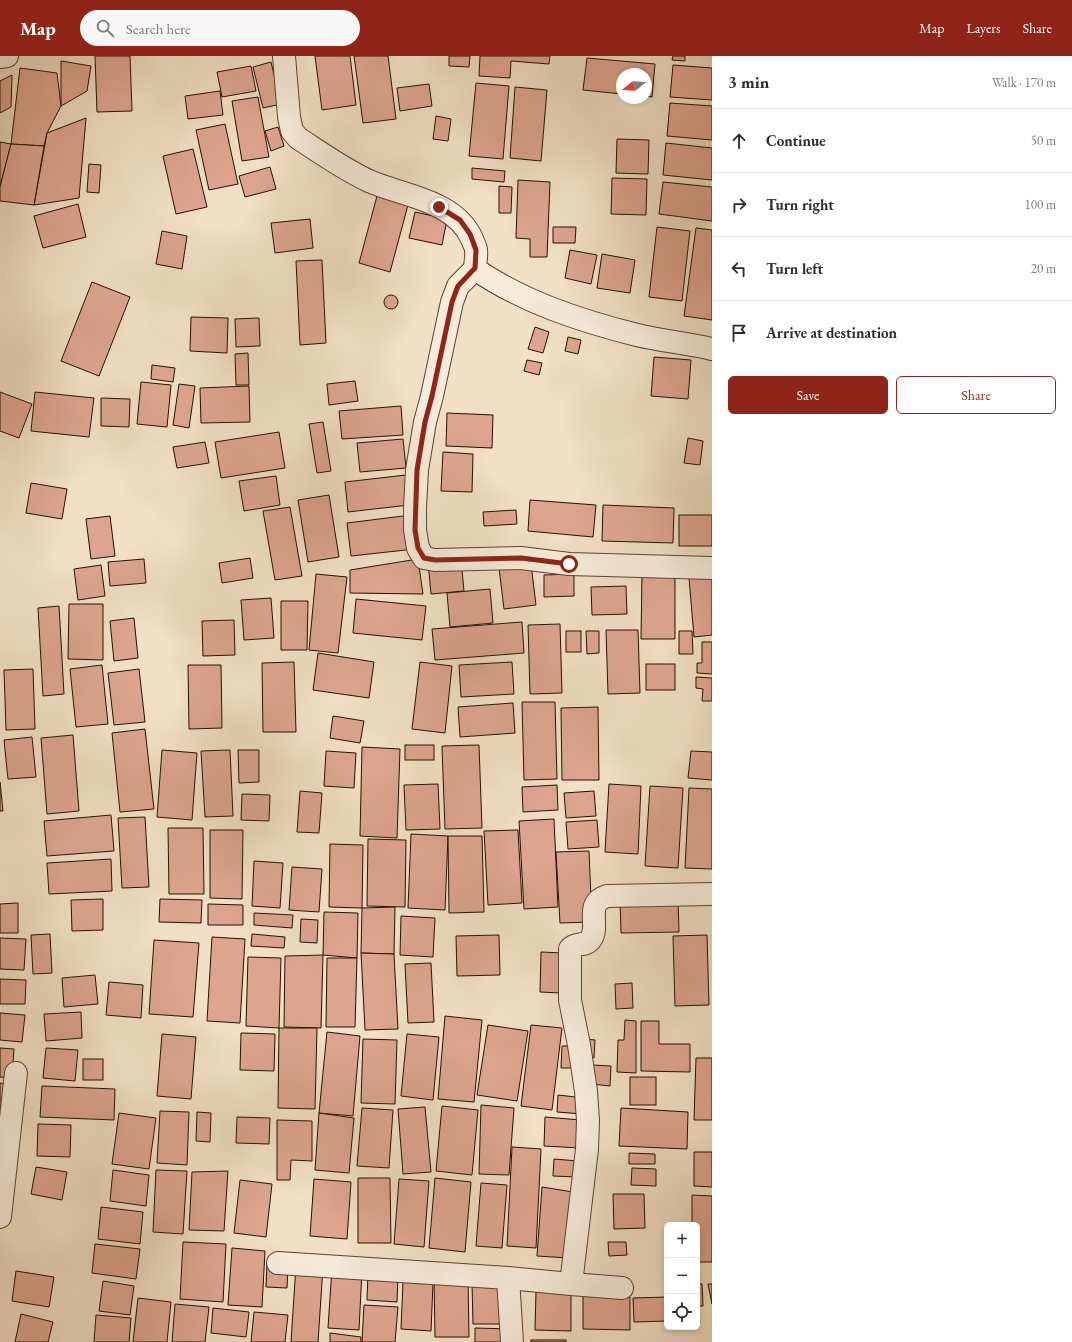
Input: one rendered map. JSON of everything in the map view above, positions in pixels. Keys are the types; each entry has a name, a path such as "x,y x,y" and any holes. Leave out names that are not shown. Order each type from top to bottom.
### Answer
{"street":[{"path":"0,57 7,56"},
{"path":"284,56 289,117 292,131 298,138 346,170 384,187 413,196 439,207 460,220 470,234 476,250 475,268 458,286 452,302 425,422 417,470 415,508 415,530 418,548 424,558 435,560 521,558 569,564 712,568"},
{"path":"475,268 490,279 552,309 638,336 712,349"},
{"path":"571,1284 587,1149 588,1121 586,1090 570,1000 570,950 573,945 584,943 591,939 593,934 595,906 601,898 607,896 712,894"},
{"path":"0,1217 16,1073"},
{"path":"278,1263 508,1278 622,1288"},
{"path":"508,1278 512,1342"}],"building":[{"path":"95,56 130,56 132,111 97,112"},
{"path":"315,56 350,56 356,105 322,110"},
{"path":"354,56 388,56 396,119 363,123"},
{"path":"449,56 470,56 469,67 449,66"},
{"path":"480,56 550,56 549,64 511,61 510,78 479,76"},
{"path":"673,56 685,56 685,61 672,60"},
{"path":"587,58 655,64 652,97 652,68 616,68 616,93 583,90"},
{"path":"61,61 91,66 87,91 61,106"},
{"path":"271,62 281,104 263,108 253,67"},
{"path":"673,65 712,68 712,100 670,97"},
{"path":"251,66 256,91 222,97 217,72"},
{"path":"20,68 57,73 61,106 47,133 44,146 11,144"},
{"path":"12,75 11,107 0,113 0,81"},
{"path":"476,83 509,86 503,159 469,156"},
{"path":"429,84 432,106 400,111 397,88"},
{"path":"515,87 547,90 541,161 510,158"},
{"path":"220,91 223,115 188,119 185,96"},
{"path":"258,97 269,157 242,161 232,101"},
{"path":"670,103 712,106 712,140 667,136"},
{"path":"436,116 451,119 448,141 433,139"},
{"path":"86,118 79,198 34,205 47,133"},
{"path":"225,124 238,184 209,190 196,130"},
{"path":"278,127 284,146 271,151 265,131"},
{"path":"617,139 649,140 648,174 616,173"},
{"path":"0,142 11,144 0,187"},
{"path":"666,143 712,148 712,180 663,175"},
{"path":"11,144 44,146 34,205 0,201 0,187"},
{"path":"193,149 207,207 176,214 163,156"},
{"path":"89,164 101,165 99,193 87,192"},
{"path":"270,167 276,189 245,197 239,176"},
{"path":"472,168 505,171 504,182 472,179"},
{"path":"612,178 647,179 646,215 611,214"},
{"path":"518,180 550,182 547,257 530,257 530,239 516,238"},
{"path":"663,182 712,187 712,221 659,214"},
{"path":"499,186 512,187 511,213 499,213"},
{"path":"377,196 408,205 390,272 359,263"},
{"path":"78,204 86,237 43,248 34,216"},
{"path":"415,212 447,219 442,245 409,238"},
{"path":"310,219 313,248 275,253 271,223"},
{"path":"553,227 576,227 575,243 553,243"},
{"path":"657,227 690,231 682,301 649,297"},
{"path":"696,228 712,230 712,320 684,316"},
{"path":"162,231 187,236 182,269 156,264"},
{"path":"570,250 597,255 591,284 565,278"},
{"path":"602,254 635,260 630,293 597,288"},
{"path":"322,260 326,343 300,345 296,261"},
{"path":"92,282 130,297 99,376 61,361"},
{"path":"388,295 394,295 398,299 398,305 394,309 388,309 384,305 384,299"},
{"path":"191,317 228,318 227,353 190,351"},
{"path":"259,318 260,346 236,347 235,319"},
{"path":"535,327 549,332 543,353 528,349"},
{"path":"568,337 581,340 578,354 565,351"},
{"path":"248,353 249,385 236,385 235,354"},
{"path":"654,357 691,360 688,399 651,396"},
{"path":"527,360 542,363 539,375 524,371"},
{"path":"152,365 175,368 173,382 151,379"},
{"path":"355,381 358,401 329,405 327,384"},
{"path":"141,382 171,385 167,427 137,424"},
{"path":"179,384 195,386 189,428 173,425"},
{"path":"249,386 250,422 201,423 200,388"},
{"path":"0,392 32,404 19,438 0,431"},
{"path":"35,392 94,398 89,437 31,431"},
{"path":"101,398 130,399 129,427 101,426"},
{"path":"401,406 403,435 342,439 339,411"},
{"path":"447,413 493,415 492,448 446,446"},
{"path":"323,422 331,471 317,473 309,424"},
{"path":"279,432 285,468 221,478 215,442"},
{"path":"688,438 703,441 700,465 684,463"},
{"path":"403,439 406,468 360,472 357,443"},
{"path":"205,442 209,463 177,468 173,447"},
{"path":"443,452 473,454 472,492 441,491"},
{"path":"406,475 409,505 348,512 345,482"},
{"path":"276,476 280,505 244,511 239,481"},
{"path":"31,483 67,489 62,519 26,513"},
{"path":"329,495 339,557 308,562 298,500"},
{"path":"530,500 596,505 593,537 528,531"},
{"path":"603,505 674,508 673,543 602,541"},
{"path":"290,507 302,576 275,580 263,511"},
{"path":"516,510 517,524 484,526 483,512"},
{"path":"411,515 415,549 351,556 347,523"},
{"path":"679,515 712,515 712,546 679,546"},
{"path":"110,516 115,556 91,559 86,519"},
{"path":"250,558 253,578 222,583 219,563"},
{"path":"144,559 146,583 110,586 108,562"},
{"path":"418,559 423,594 350,593 350,570"},
{"path":"461,559 464,591 431,594 428,562"},
{"path":"531,564 536,605 504,609 499,568"},
{"path":"101,565 105,596 78,600 74,569"},
{"path":"642,572 675,572 675,639 641,639"},
{"path":"316,574 347,577 338,653 309,650"},
{"path":"574,574 574,596 544,597 544,575"},
{"path":"712,576 712,635 694,637 689,578"},
{"path":"626,586 627,614 592,615 591,587"},
{"path":"490,589 493,623 450,627 447,593"},
{"path":"271,598 274,638 244,640 241,600"},
{"path":"356,599 426,606 422,640 353,633"},
{"path":"281,601 308,601 307,650 281,650"},
{"path":"69,604 103,604 103,660 68,659"},
{"path":"59,606 64,694 43,696 38,608"},
{"path":"134,618 138,658 114,661 110,621"},
{"path":"234,620 235,655 203,656 202,621"},
{"path":"522,622 524,653 435,660 432,629"},
{"path":"560,624 562,693 530,694 528,625"},
{"path":"606,630 638,630 640,693 608,694"},
{"path":"566,631 581,631 581,652 566,652"},
{"path":"586,631 599,631 599,653 587,654"},
{"path":"679,631 692,631 693,654 679,654"},
{"path":"702,642 712,642 712,674 697,673 697,663 702,663"},
{"path":"318,653 374,662 369,698 313,690"},
{"path":"294,662 296,732 263,732 262,663"},
{"path":"420,662 452,666 445,733 412,729"},
{"path":"512,662 514,694 461,697 459,665"},
{"path":"646,664 675,664 675,690 646,690"},
{"path":"102,665 108,724 76,727 70,669"},
{"path":"188,665 221,665 222,728 189,729"},
{"path":"33,669 35,729 6,730 4,670"},
{"path":"139,669 145,722 114,725 108,673"},
{"path":"696,677 712,678 712,701 702,701 703,689 696,688"},
{"path":"522,702 555,702 557,779 524,780"},
{"path":"513,703 515,733 460,737 458,707"},
{"path":"598,707 599,780 562,780 561,708"},
{"path":"333,716 364,721 360,743 330,738"},
{"path":"145,729 154,809 120,812 112,733"},
{"path":"73,735 79,811 47,814 41,738"},
{"path":"32,737 36,777 8,779 4,740"},
{"path":"405,745 434,745 434,760 405,760"},
{"path":"479,745 482,828 445,829 442,746"},
{"path":"362,747 400,749 397,838 360,836"},
{"path":"162,750 197,753 192,820 157,817"},
{"path":"230,750 233,816 205,817 201,751"},
{"path":"238,750 259,750 259,782 239,783"},
{"path":"326,751 356,753 354,788 324,786"},
{"path":"691,751 712,752 712,780 688,778"},
{"path":"0,782 3,811 0,811"},
{"path":"438,784 440,829 406,830 404,785"},
{"path":"609,784 641,786 638,854 605,852"},
{"path":"557,785 558,810 523,812 522,787"},
{"path":"650,786 683,788 678,868 645,866"},
{"path":"689,788 712,789 712,869 685,868"},
{"path":"300,791 322,793 319,833 297,832"},
{"path":"594,791 596,816 566,818 564,793"},
{"path":"242,794 270,795 269,821 241,820"},
{"path":"111,815 114,851 47,856 44,821"},
{"path":"145,817 149,887 122,888 118,818"},
{"path":"554,819 558,907 524,909 519,821"},
{"path":"597,820 599,847 568,849 566,822"},
{"path":"168,828 203,828 204,894 169,894"},
{"path":"210,830 243,830 242,899 210,898"},
{"path":"518,830 522,903 488,905 484,831"},
{"path":"411,834 448,836 445,910 408,908"},
{"path":"448,836 482,836 484,912 449,913"},
{"path":"368,839 406,840 405,907 367,906"},
{"path":"330,844 363,845 362,908 329,907"},
{"path":"589,851 592,922 560,923 556,852"},
{"path":"111,859 112,891 49,894 47,863"},
{"path":"254,861 283,863 280,908 252,906"},
{"path":"292,867 322,869 319,912 289,910"},
{"path":"103,899 103,930 72,931 71,900"},
{"path":"160,899 202,900 201,923 159,922"},
{"path":"620,899 678,899 679,932 621,933"},
{"path":"18,903 18,933 0,933 0,904"},
{"path":"208,904 243,905 243,925 208,925"},
{"path":"395,907 394,954 361,953 362,908"},
{"path":"324,912 358,913 357,958 323,955"},
{"path":"254,913 293,915 292,928 254,925"},
{"path":"401,916 435,918 433,957 400,955"},
{"path":"301,919 318,920 317,943 300,942"},
{"path":"50,934 52,973 33,974 31,935"},
{"path":"252,934 285,937 284,948 251,946"},
{"path":"499,935 500,975 457,976 456,936"},
{"path":"707,935 709,1005 675,1006 673,936"},
{"path":"212,937 245,939 240,1023 207,1021"},
{"path":"0,938 26,939 24,970 0,969"},
{"path":"154,940 199,943 193,1017 149,1014"},
{"path":"541,952 563,953 561,993 540,992"},
{"path":"361,953 394,954 398,1029 365,1030"},
{"path":"323,955 321,1028 284,1027 285,956"},
{"path":"248,957 281,958 279,1028 246,1026"},
{"path":"327,958 357,958 355,1027 326,1027"},
{"path":"431,963 434,1022 408,1023 405,964"},
{"path":"95,975 98,1004 64,1007 62,978"},
{"path":"0,979 26,980 25,1004 0,1004"},
{"path":"109,982 143,985 141,1018 106,1015"},
{"path":"632,983 633,1008 616,1009 615,984"},
{"path":"81,1012 82,1038 46,1041 44,1014"},
{"path":"0,1013 25,1015 22,1042 0,1040"},
{"path":"445,1016 482,1020 474,1102 438,1099"},
{"path":"625,1020 636,1021 636,1073 617,1072 618,1040 624,1040"},
{"path":"641,1021 659,1021 659,1044 690,1044 690,1072 641,1071"},
{"path":"488,1025 528,1031 517,1101 477,1095"},
{"path":"531,1025 562,1028 552,1110 521,1106"},
{"path":"279,1028 317,1028 315,1109 278,1108"},
{"path":"327,1032 360,1036 353,1116 319,1113"},
{"path":"241,1033 275,1034 274,1071 240,1070"},
{"path":"162,1034 196,1037 191,1099 157,1096"},
{"path":"407,1034 439,1037 433,1100 401,1096"},
{"path":"363,1039 397,1040 395,1104 361,1103"},
{"path":"585,1039 595,1040 594,1058 584,1057"},
{"path":"562,1046 576,1046 575,1068 561,1068"},
{"path":"0,1048 14,1049 12,1078 0,1077"},
{"path":"46,1048 78,1050 75,1081 43,1078"},
{"path":"696,1058 712,1058 712,1120 694,1120"},
{"path":"83,1059 103,1059 103,1080 83,1080"},
{"path":"593,1065 611,1066 610,1086 591,1084"},
{"path":"630,1077 656,1077 656,1105 630,1105"},
{"path":"0,1083 7,1084 6,1117 0,1117"},
{"path":"42,1086 115,1089 114,1120 40,1117"},
{"path":"558,1095 584,1098 582,1114 557,1112"},
{"path":"481,1105 514,1108 509,1175 479,1174"},
{"path":"442,1106 478,1110 472,1175 436,1171"},
{"path":"425,1107 431,1172 403,1174 398,1109"},
{"path":"362,1108 393,1110 389,1168 357,1166"},
{"path":"621,1108 688,1112 687,1149 619,1146"},
{"path":"160,1111 189,1112 187,1165 157,1163"},
{"path":"197,1112 211,1113 210,1142 196,1141"},
{"path":"119,1113 156,1118 149,1169 112,1164"},
{"path":"319,1113 354,1118 349,1173 315,1170"},
{"path":"237,1117 270,1118 269,1144 236,1143"},
{"path":"545,1117 581,1120 580,1148 544,1146"},
{"path":"277,1120 312,1121 312,1161 291,1160 290,1180 277,1180"},
{"path":"38,1124 71,1125 70,1157 37,1156"},
{"path":"512,1147 541,1149 536,1248 507,1246"},
{"path":"694,1152 712,1152 712,1187 694,1186"},
{"path":"629,1153 655,1154 655,1164 629,1164"},
{"path":"554,1159 578,1161 577,1177 553,1176"},
{"path":"36,1167 67,1172 62,1200 31,1194"},
{"path":"632,1168 656,1169 656,1186 631,1185"},
{"path":"113,1170 149,1175 146,1206 110,1201"},
{"path":"156,1170 187,1171 183,1234 153,1232"},
{"path":"228,1171 224,1231 189,1230 192,1172"},
{"path":"358,1178 390,1178 391,1243 358,1243"},
{"path":"435,1178 471,1182 465,1252 429,1248"},
{"path":"314,1179 351,1182 347,1239 310,1236"},
{"path":"399,1179 429,1181 424,1247 394,1244"},
{"path":"240,1180 272,1184 266,1237 234,1233"},
{"path":"481,1183 507,1185 502,1248 476,1246"},
{"path":"542,1187 573,1192 568,1258 537,1256"},
{"path":"613,1194 644,1194 645,1228 614,1229"},
{"path":"692,1195 712,1196 712,1262 700,1262 700,1222 692,1222"},
{"path":"101,1207 143,1212 140,1244 98,1239"},
{"path":"183,1242 226,1244 223,1302 180,1299"},
{"path":"608,1242 626,1242 627,1255 609,1256"},
{"path":"95,1244 140,1249 136,1279 92,1273"},
{"path":"232,1248 265,1251 262,1307 228,1305"},
{"path":"267,1264 288,1265 287,1288 266,1287"},
{"path":"296,1265 323,1267 318,1342 291,1342"},
{"path":"332,1268 362,1270 359,1330 328,1328"},
{"path":"16,1271 54,1277 49,1307 12,1301"},
{"path":"368,1272 398,1273 397,1302 367,1300"},
{"path":"434,1279 468,1279 469,1337 435,1337"},
{"path":"103,1281 134,1286 130,1315 99,1311"},
{"path":"403,1282 433,1283 431,1331 401,1329"},
{"path":"472,1284 505,1284 506,1324 473,1324"},
{"path":"700,1284 702,1284 703,1306 700,1306"},
{"path":"708,1284 712,1284 712,1304"},
{"path":"536,1291 571,1292 571,1331 535,1330"},
{"path":"583,1296 630,1297 630,1330 583,1329"},
{"path":"664,1297 664,1321 634,1322 633,1298"},
{"path":"138,1298 171,1302 167,1342 133,1342"},
{"path":"175,1304 209,1307 205,1342 172,1342"},
{"path":"364,1305 398,1307 395,1342 362,1342"},
{"path":"213,1308 249,1312 246,1337 211,1333"},
{"path":"254,1312 288,1315 285,1342 251,1342"},
{"path":"21,1314 53,1322 48,1342 15,1342"},
{"path":"96,1315 131,1318 129,1342 94,1342"},
{"path":"475,1328 511,1329 511,1342 475,1342"},
{"path":"330,1333 361,1337 361,1342 330,1342"},
{"path":"531,1340 566,1340 566,1342 531,1342"}],"route":[{"path":"439,207 460,220 470,234 476,250 475,268 458,286 452,302 425,422 417,470 415,530 418,548 424,558 435,560 521,558 569,564"}]}
